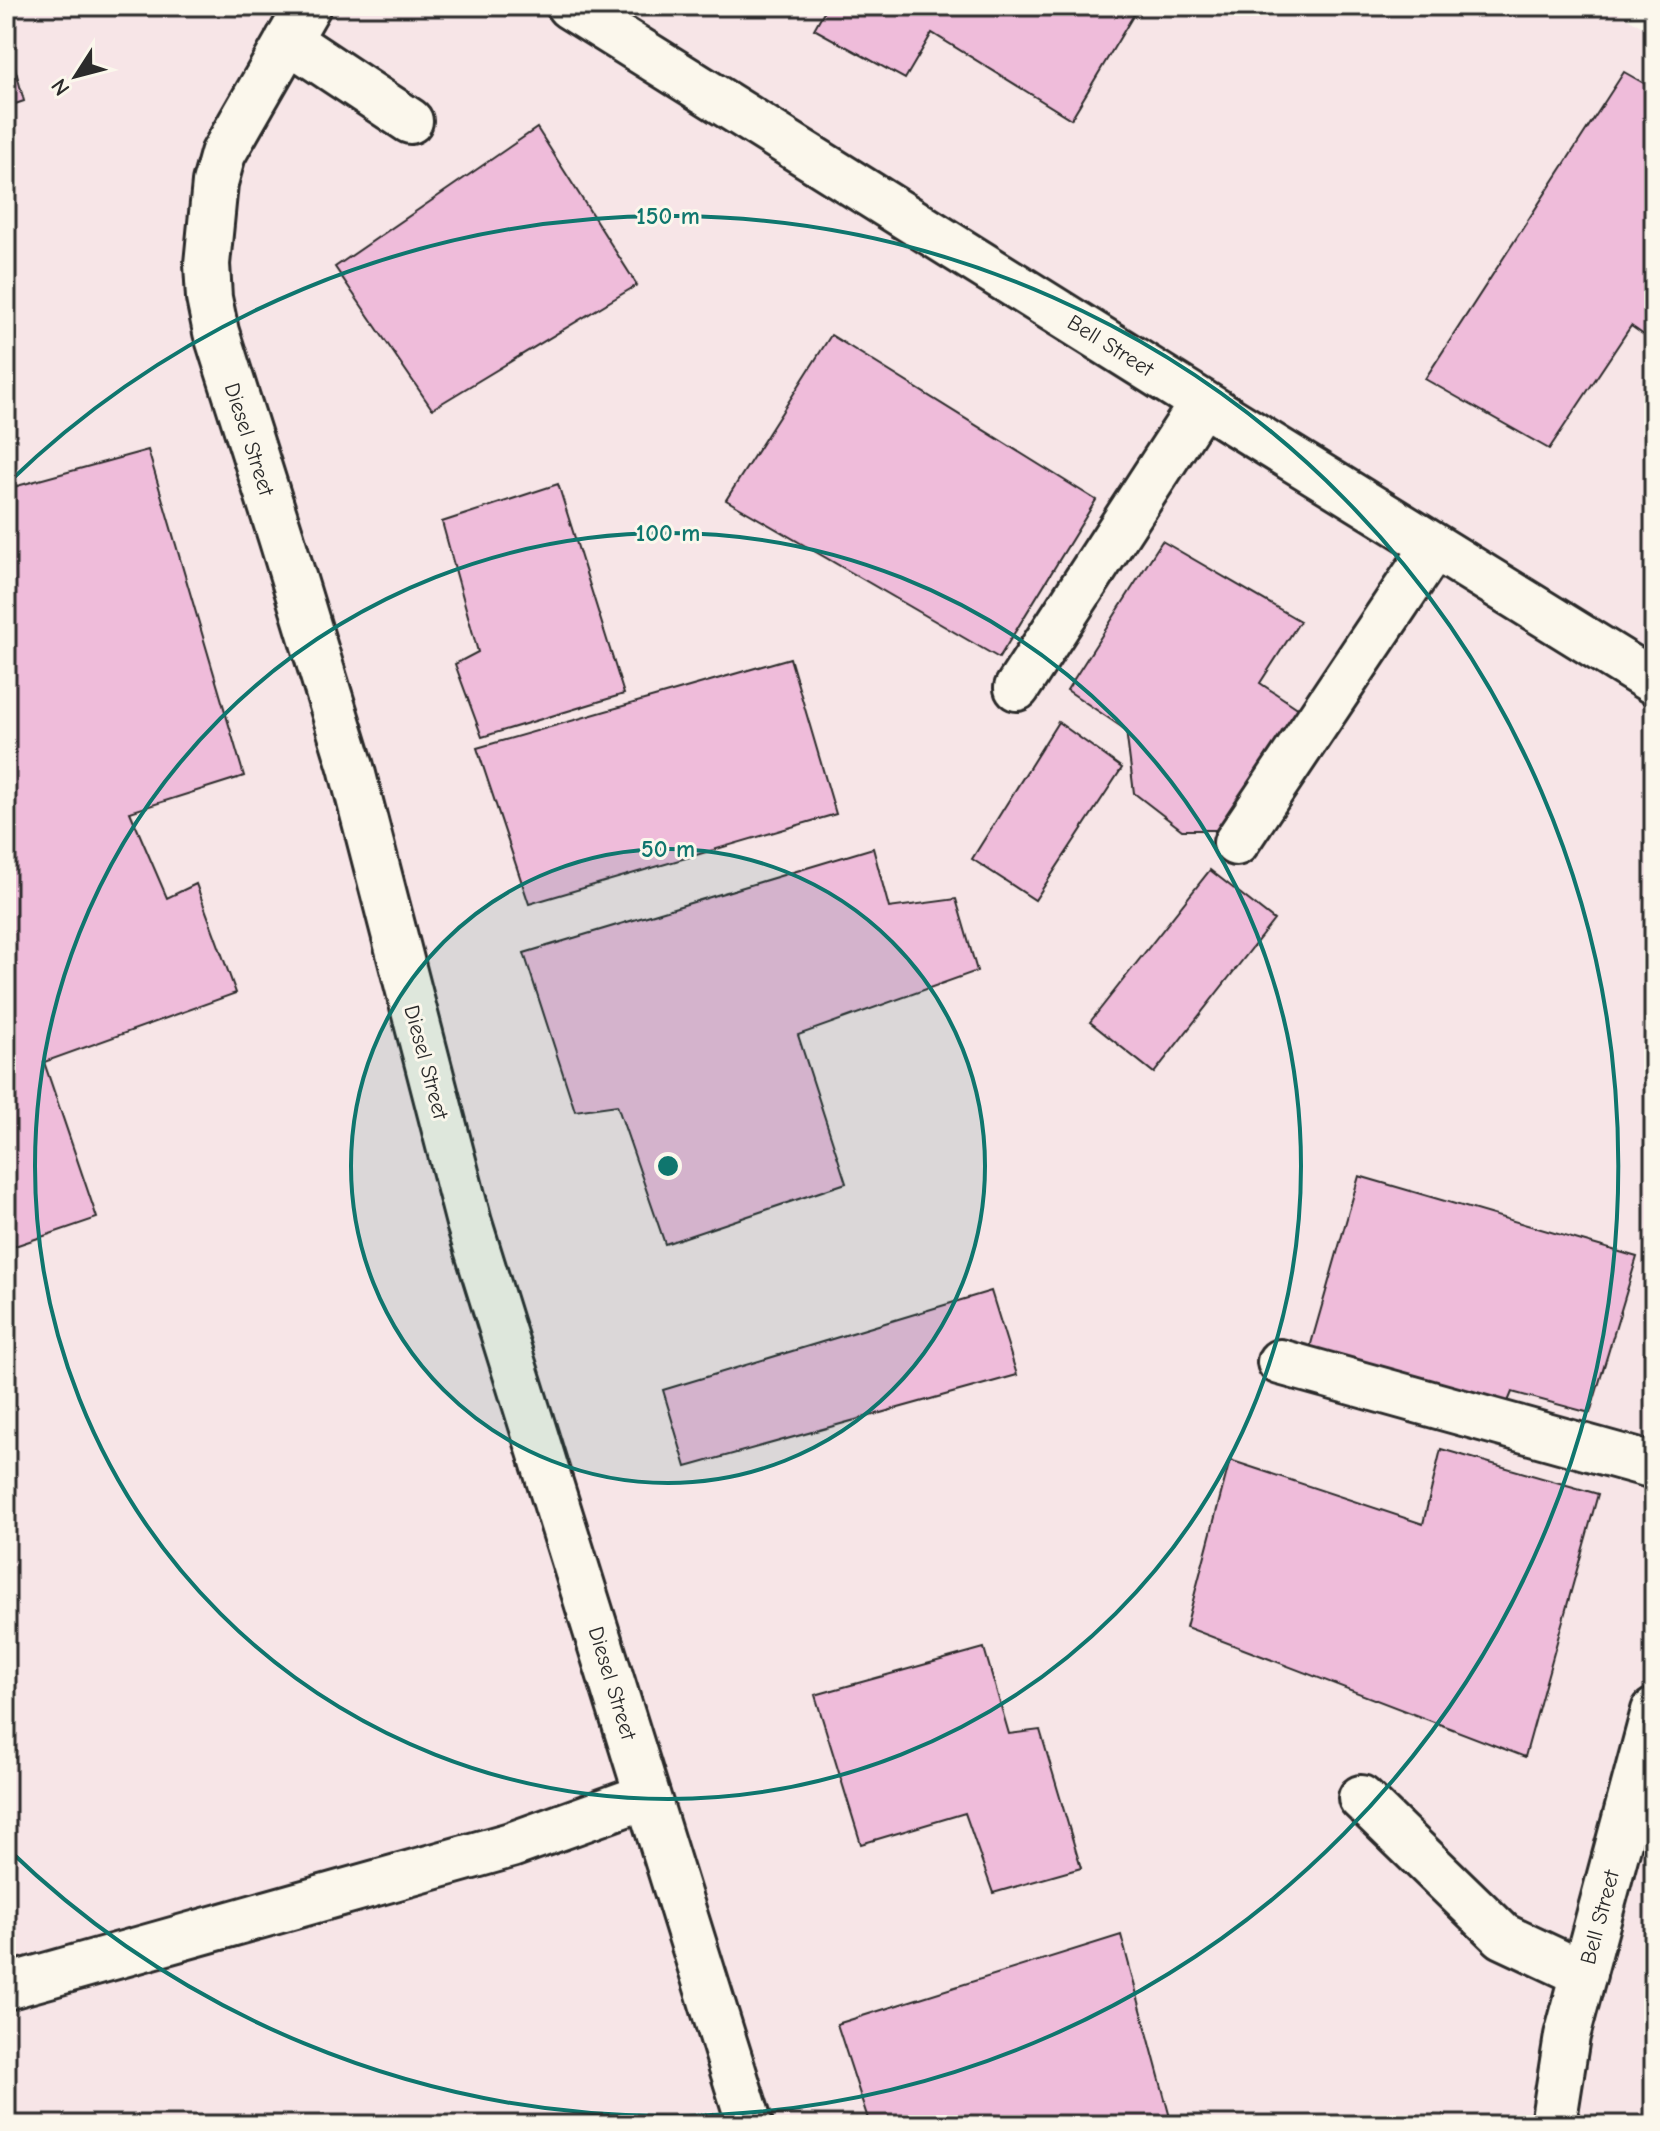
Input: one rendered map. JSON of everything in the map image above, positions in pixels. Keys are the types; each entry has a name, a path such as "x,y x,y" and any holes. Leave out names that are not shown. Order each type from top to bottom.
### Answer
{"lane":[{"name":"Bell Street","path":"569,6 1654,682"},
{"path":"298,23 410,121"},
{"name":"Diesel Street","path":"298,23 223,154 215,183 208,251 209,298 216,332 351,767 469,1223 750,2125"},
{"path":"1017,688 1202,403"},
{"path":"1236,843 1434,547"},
{"path":"1280,1362 1654,1466"},
{"name":"Bell Street","path":"1553,2125 1567,2036 1654,1711"},
{"path":"6,1987 511,1845 647,1796"},
{"path":"1361,1798 1503,1936 1584,1974"}],"shaded area":[{"path":"6,6 1608,6 1654,34 1654,2125 6,2125"}],"building":[{"path":"827,6 1139,6 1071,119 932,33 905,79 814,29"},
{"path":"6,34 24,101 6,107"},
{"path":"1624,72 1654,89 1654,342 1631,326 1549,449 1425,379"},
{"path":"537,128 637,285 432,409 335,267"},
{"path":"831,335 1096,500 999,658 726,500"},
{"path":"148,450 244,776 130,812 167,898 196,884 236,993 44,1062 97,1218 6,1249 6,489"},
{"path":"558,484 624,694 482,737 455,664 478,652 442,522"},
{"path":"1162,541 1300,621 1260,683 1305,713 1226,830 1182,830 1134,793 1126,730 1067,690"},
{"path":"790,658 836,814 529,904 477,748"},
{"path":"1058,722 1122,768 1035,900 972,859"},
{"path":"873,848 889,908 956,899 977,971 798,1035 846,1183 665,1244 617,1105 575,1111 524,953"},
{"path":"1210,870 1274,920 1154,1073 1090,1022"},
{"path":"1359,1176 1637,1257 1590,1413 1512,1392 1503,1414 1307,1358"},
{"path":"991,1291 1017,1375 686,1467 663,1390"},
{"path":"1441,1449 1598,1494 1525,1757 1186,1627 1230,1460 1423,1524"},
{"path":"984,1648 1009,1734 1040,1730 1081,1868 993,1893 965,1813 861,1844 815,1695"},
{"path":"1121,1935 1172,2125 870,2125 837,2024"}]}
